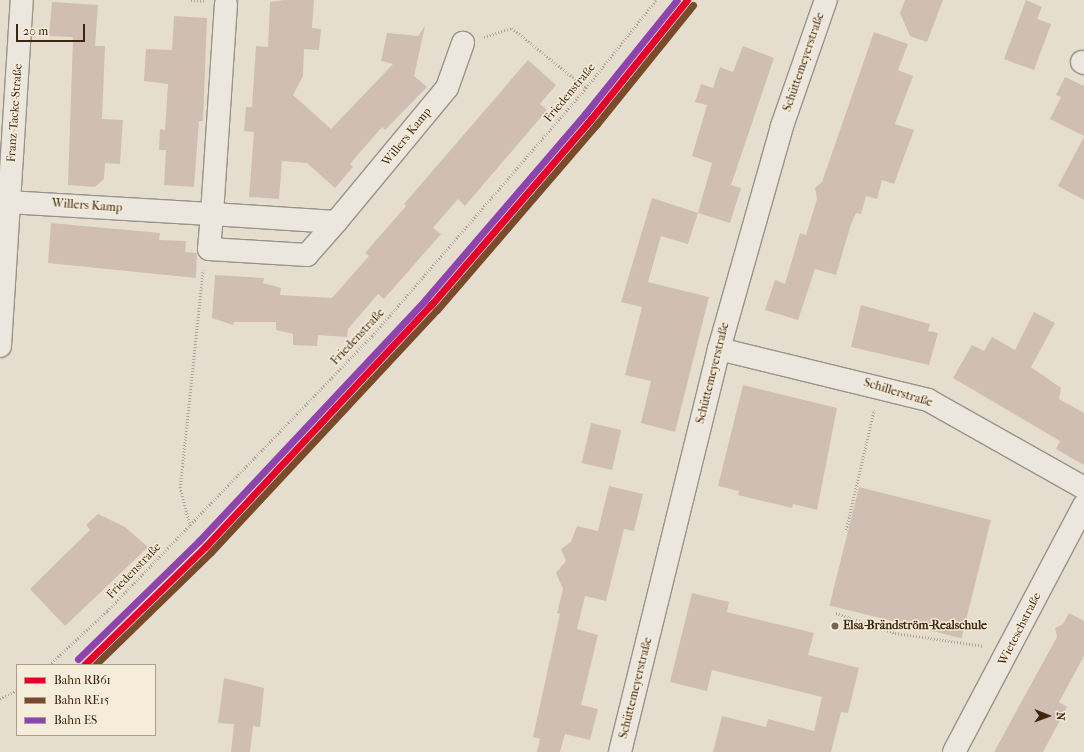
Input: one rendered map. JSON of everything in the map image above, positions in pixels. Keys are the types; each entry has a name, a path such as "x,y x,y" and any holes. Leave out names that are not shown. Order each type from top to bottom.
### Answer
{"street":[{"name":"Franz-Tacke-Straße","path":"0,346 22,0"},
{"name":"Schüttemeyerstraße","path":"620,752 719,349 782,126 826,0"},
{"path":"209,249 226,4"},
{"name":"Willers Kamp","path":"209,249 307,255 447,88 463,43"},
{"name":"Willers Kamp","path":"9,202 336,222"},
{"name":"Schillerstraße","path":"719,349 879,386 928,400 1084,488"},
{"name":"Wieteschstraße","path":"954,752 1008,653 1084,505"}],"path":[{"name":"Friedenstraße","path":"50,664 190,526 372,336 586,88 656,0"},
{"path":"463,43 512,28 586,88"},
{"path":"190,526 180,488 204,258 209,249"},
{"path":"846,530 879,386"},
{"path":"836,613 895,633 966,640 1008,653"},
{"path":"0,699 16,691"}],"building":[{"path":"284,0 314,0 312,28 321,29 319,50 304,49 303,76 293,95 331,129 393,64 381,61 387,33 418,36 425,26 414,76 427,87 385,130 382,127 350,164 353,167 335,188 307,163 282,161 279,199 249,197 254,132 244,131 246,107 252,107 256,46 268,47 270,2"},
{"path":"905,0 943,0 927,42 910,36 900,13"},
{"path":"1026,0 1042,7 1037,19 1051,24 1034,70 1004,59"},
{"path":"52,2 98,5 95,46 105,46 102,119 123,120 120,164 105,163 104,179 95,187 68,185 73,37 49,36"},
{"path":"174,16 207,18 203,121 199,121 194,187 164,185 166,150 159,150 160,129 165,130 168,84 144,81 146,49 172,50"},
{"path":"874,32 908,44 898,70 913,76 895,124 914,130 894,184 882,180 877,199 866,196 861,214 856,213 851,224 836,275 815,269 798,320 765,310 775,280 785,284 800,233 806,235 817,199 815,188 822,182"},
{"path":"743,46 774,58 731,185 741,188 730,223 698,213 712,163 692,156 707,105 695,102 701,84 713,88 720,67 733,72"},
{"path":"528,60 556,85 540,104 547,110 465,206 458,199 433,228 441,234 384,299 378,294 348,329 347,337 318,335 317,346 293,345 293,334 276,330 276,322 234,322 233,325 212,318 215,275 264,278 263,283 281,288 280,295 332,298 369,256 365,253 406,206 404,204"},
{"path":"1065,77 1084,86 1084,136 1050,119 1061,97 1056,95"},
{"path":"1084,137 1084,200 1058,186"},
{"path":"652,198 698,213 688,244 661,236 648,282 709,297 675,432 641,423 651,381 625,375 642,307 621,302"},
{"path":"51,223 160,233 159,240 186,241 185,252 197,253 196,278 48,263"},
{"path":"861,305 930,324 928,331 938,333 929,365 851,347"},
{"path":"1034,312 1055,323 1031,367 1061,388 1059,399 1084,413 1084,465 1056,449 1060,441 953,378 972,345 984,351 992,337 1015,350"},
{"path":"743,385 837,408 817,510 793,504 792,508 738,495 739,491 718,486"},
{"path":"591,423 621,430 612,470 582,463"},
{"path":"609,486 643,494 634,531 624,529 606,601 585,596 577,629 598,635 581,705 598,709 590,740 565,734 560,752 537,752 540,739 533,737 560,614 557,613 563,589 556,573 566,561 561,549 571,542 577,526 598,531"},
{"path":"859,487 991,520 961,638 829,605"},
{"path":"98,514 125,527 148,547 65,626 30,589 90,530 86,525"},
{"path":"692,593 729,602 727,612 814,633 808,655 859,668 848,713 841,712 831,752 713,752 722,716 766,727 768,719 814,731 822,697 712,670 707,691 670,682"},
{"path":"1069,613 1084,621 1084,656 1059,702 1067,707 1043,752 994,752 1057,637 1055,628 1063,624"},
{"path":"224,678 264,688 260,727 253,726 250,752 231,752 234,724 218,723"}],"rail line":[{"name":"ES","path":"78,659 199,541 425,300 585,114 677,0"},
{"name":"RB61","path":"85,664 205,547 431,305 591,119 687,0"},
{"name":"RE15","path":"96,664 211,552 437,310 597,124 693,5"}],"place":[{"name":"Elsa-Brändström-Realschule","path":"835,626"}]}
